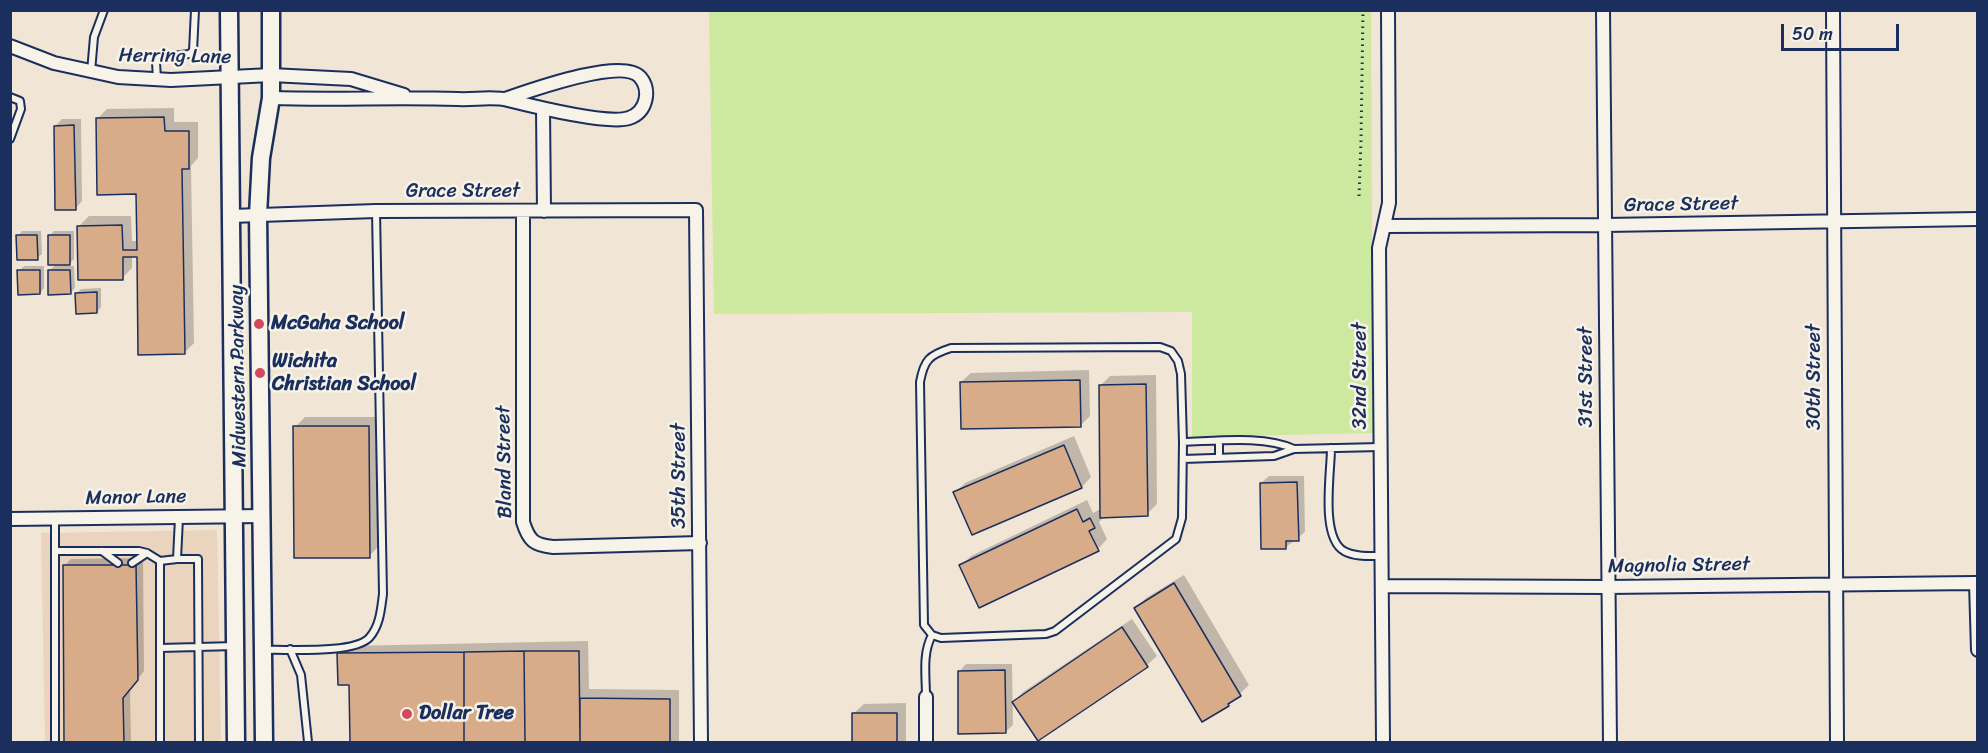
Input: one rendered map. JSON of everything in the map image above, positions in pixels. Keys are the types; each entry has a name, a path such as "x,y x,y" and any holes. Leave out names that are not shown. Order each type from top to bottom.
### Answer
{"main road":[{"name":"Midwestern Parkway","path":"229,10 237,742"},
{"name":"Midwestern Parkway","path":"264,742 258,215 261,158 271,98 271,10"}],"street":[{"name":"32nd Street","path":"1383,742 1379,248 1385,226 1389,185 1388,10"},
{"name":"31st Street","path":"1604,10 1610,742"},
{"name":"30th Street","path":"1833,10 1835,584 1838,742"},
{"name":"Herring Lane","path":"10,46 54,63 117,77 157,80 271,75 351,79 413,98"},
{"path":"271,98 505,99 543,109 608,119 629,118 640,112 646,100 646,86 638,75 624,70 568,78 505,99"},
{"path":"543,109 544,211"},
{"name":"Grace Street","path":"231,216 376,211 696,210"},
{"name":"35th Street","path":"696,210 701,742"},
{"name":"Bland Street","path":"523,211 523,522 527,533 537,544 553,547 700,543"},
{"name":"Grace Street","path":"1385,226 1977,219"},
{"name":"Manor Lane","path":"10,519 262,516"},
{"path":"1976,583 1977,650"},
{"name":"Magnolia Street","path":"1382,586 1608,587 1976,583"},
{"path":"926,697 926,742"}],"lane":[{"path":"91,72 94,37 104,10"},
{"path":"157,80 156,62 158,58 189,54 193,51 195,10"},
{"path":"10,97 20,101 21,109 10,139"},
{"path":"263,650 343,648 360,644 370,636 379,620 383,594 376,211"},
{"path":"1160,347 1171,351 1178,361 1181,374 1183,442 1182,518 1176,539 1055,631 1036,636 941,638 932,635 924,624 920,406 920,382 928,358 951,348 1160,347"},
{"path":"1219,441 1219,458"},
{"path":"1183,442 1269,441 1294,449"},
{"path":"1183,459 1274,456 1294,449 1381,447"},
{"path":"1331,448 1329,526 1333,539 1343,550 1358,555 1382,556"},
{"path":"177,559 179,517"},
{"path":"55,518 55,742"},
{"path":"55,551 102,550 147,553 160,561 198,559 199,742"},
{"path":"102,550 118,563"},
{"path":"132,563 147,553"},
{"path":"160,561 160,742"},
{"path":"926,697 927,644 932,635"},
{"path":"160,648 236,646"},
{"path":"290,649 301,675 308,742"}],"path":[{"path":"1359,196 1362,10"}],"shaded area":[{"path":"217,530 221,742 45,742 41,533"}],"green space":[{"path":"709,11 1371,11 1373,433 1192,437 1192,312 714,314"}],"building":[{"path":"164,117 165,131 189,131 189,169 182,169 185,354 138,355 137,257 123,257 123,280 78,280 77,226 122,225 123,250 137,250 136,194 97,195 96,118"},
{"path":"74,125 76,210 55,210 54,126"},
{"path":"16,235 37,235 38,260 17,260"},
{"path":"48,235 70,235 70,265 48,265"},
{"path":"17,270 40,270 40,294 18,295"},
{"path":"48,270 70,270 71,294 48,295"},
{"path":"97,292 97,313 76,314 75,293"},
{"path":"1080,380 1081,427 961,429 960,382"},
{"path":"1146,384 1148,516 1100,518 1099,385"},
{"path":"293,426 369,426 370,558 294,558"},
{"path":"1064,445 1082,488 972,535 953,492"},
{"path":"1297,482 1299,541 1286,541 1286,549 1261,549 1260,483"},
{"path":"1077,509 1083,522 1090,518 1095,528 1089,531 1099,551 979,608 959,565"},
{"path":"63,565 136,565 138,680 123,698 124,742 64,742"},
{"path":"1174,583 1241,696 1202,722 1134,608"},
{"path":"1122,627 1148,667 1038,741 1012,702"},
{"path":"524,651 525,742 464,742 464,652"},
{"path":"524,651 579,651 580,742 525,742"},
{"name":"Dollar Tree","path":"464,652 464,742 350,742 349,685 338,685 337,653"},
{"path":"1005,670 1006,733 958,734 958,671"},
{"path":"580,698 670,699 670,742 580,742"},
{"path":"852,713 897,713 897,742 852,742"}],"place":[{"name":"McGaha School","path":"259,324"},
{"name":"Wichita Christian School","path":"260,373"},
{"name":"Dollar Tree","path":"407,714"}]}
